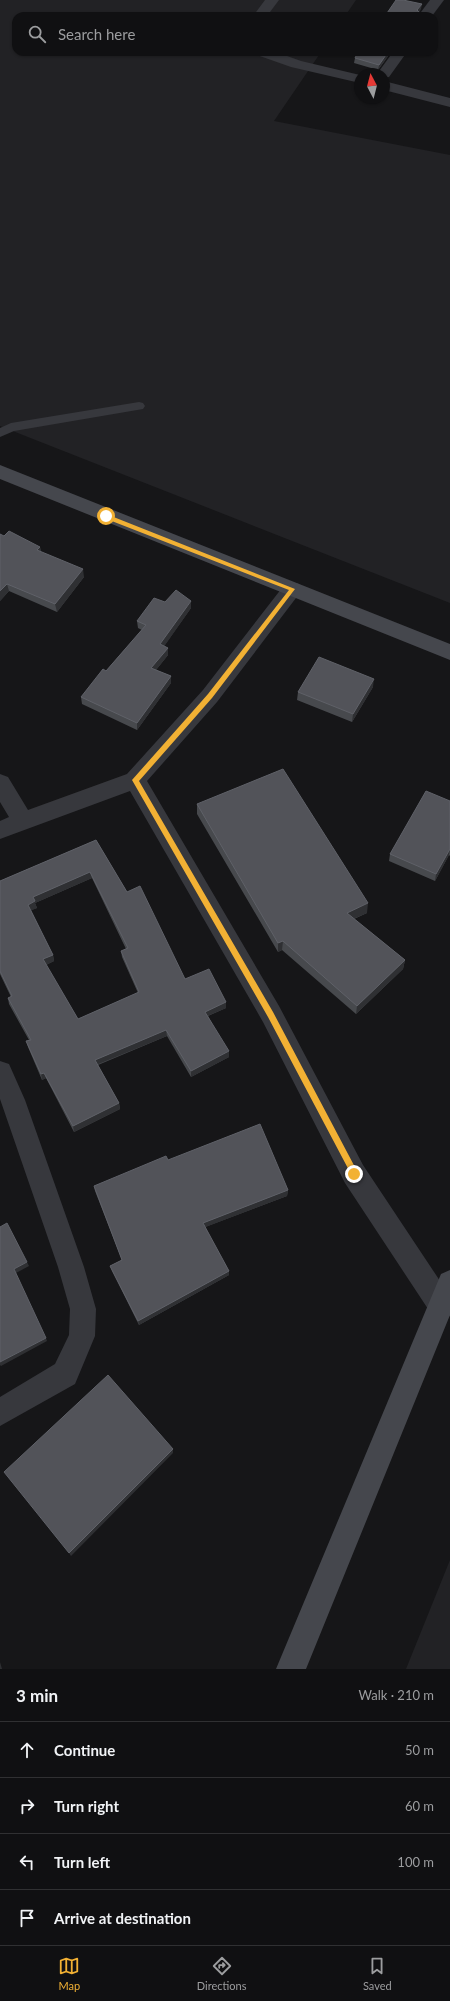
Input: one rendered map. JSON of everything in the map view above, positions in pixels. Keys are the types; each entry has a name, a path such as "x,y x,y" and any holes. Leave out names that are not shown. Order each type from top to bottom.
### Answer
{"street":[{"path":"263,12 272,0"},
{"path":"429,12 437,0"},
{"path":"273,56 296,64 354,78"},
{"path":"388,68 397,56"},
{"path":"390,87 450,103"},
{"path":"0,472 106,516 450,652"},
{"path":"0,830 23,820 135,780 210,696 292,589"},
{"path":"135,780 271,1014 354,1174 446,1294 291,1669"},
{"path":"0,783 23,820"},
{"path":"0,1072 7,1103 71,1267 83,1309 82,1336 65,1374 0,1412"}],"lane":[{"path":"0,433 11,427 139,406"}],"shaded area":[{"path":"0,0 356,0 348,12 12,12 12,56 318,56 274,121 450,155 450,603 0,426"},
{"path":"450,1560 450,1669 406,1669"}],"building":[{"path":"396,0 422,4 417,10 419,12 388,12"},
{"path":"356,56 385,56 379,65 355,58"},
{"path":"9,531 40,547 37,550 83,569 55,604 7,584 0,591 0,534 4,536"},
{"path":"176,590 191,601 160,644 168,648 151,668 171,676 137,723 81,697 103,669 106,671 146,625 137,621 154,598 165,602"},
{"path":"319,657 374,679 353,714 298,692"},
{"path":"283,769 368,903 347,913 405,960 357,1006 283,941 278,943 197,804"},
{"path":"426,791 450,801 450,849 436,874 390,854"},
{"path":"96,840 127,892 140,886 185,979 209,969 226,1002 205,1012 229,1051 191,1071 166,1030 95,1060 119,1103 73,1126 44,1073 41,1074 26,1041 31,1040 8,998 12,996 0,971 0,881","holes":["90,872 128,948 121,951 139,992 78,1019 43,959 53,955 28,905 35,901 33,897"]},
{"path":"260,1124 288,1190 203,1223 229,1271 138,1321 110,1266 122,1260 94,1186 166,1156 168,1160"},
{"path":"7,1223 27,1262 14,1269 46,1338 0,1362 0,1227"},
{"path":"108,1375 173,1449 69,1553 4,1472"}],"route":[{"path":"106,516 292,589 210,696 170,743 135,780 271,1014 354,1174"}]}
